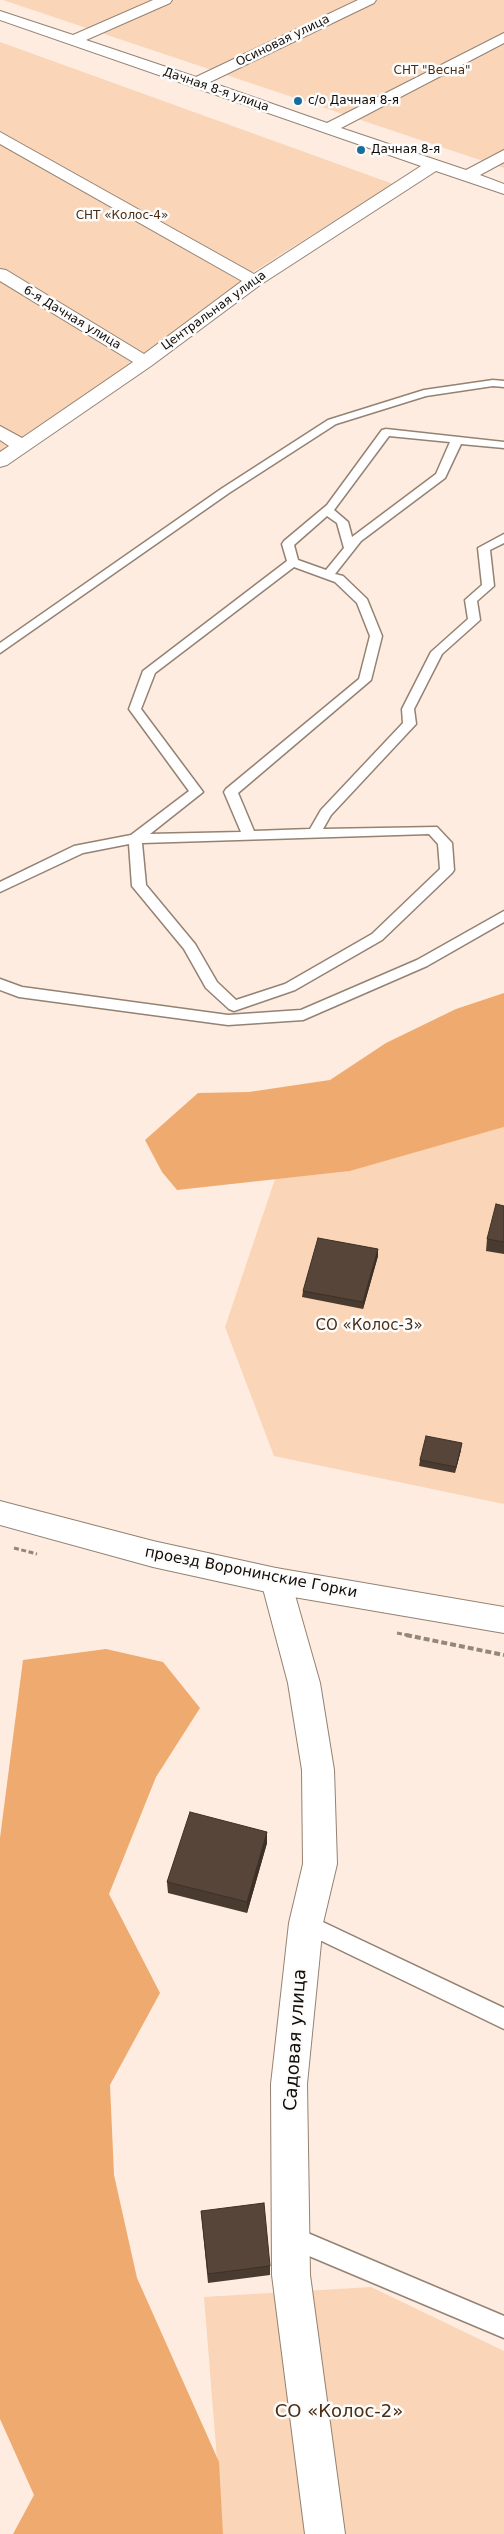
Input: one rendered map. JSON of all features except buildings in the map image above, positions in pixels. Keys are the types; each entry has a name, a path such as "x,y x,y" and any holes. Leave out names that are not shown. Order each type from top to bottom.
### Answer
{"street":[{"path":"74,40 165,0"},
{"name":"Осиновая улица","path":"196,83 369,0"},
{"name":"Дачная 8-я улица","path":"0,15 432,166 504,189"},
{"path":"327,129 504,37"},
{"path":"0,137 254,281"},
{"path":"466,177 504,155"},
{"name":"Центральная улица","path":"0,462 145,362 254,281 432,166"},
{"name":"6-я Дачная улица","path":"0,274 145,362"},
{"path":"0,432 22,446"},
{"name":"проезд Воронинские Горки","path":"0,1513 153,1554 276,1581 504,1620"},
{"name":"Садовая улица","path":"276,1581 304,1683 318,1770 320,1864 306,1922 289,2084 292,2275 326,2534"}],"lane":[{"path":"0,649 226,491 332,422 424,393 493,383 504,384"},
{"path":"294,562 288,544 327,510 386,432 504,445"},
{"path":"328,575 357,539 441,476 457,440"},
{"path":"327,510 342,522 350,548"},
{"path":"314,832 326,813 410,724 408,709 420,689 437,652 474,620 471,600 488,586 484,548 504,538"},
{"path":"249,835 231,792 365,680 376,636 363,602 338,579 294,562"},
{"path":"135,839 196,792 135,709 149,672 294,562"},
{"path":"0,888 79,849 135,839 314,832 432,830 445,843 447,870 377,937 290,987 234,1006 228,1020"},
{"path":"135,839 139,886 190,947 211,985 234,1006"},
{"path":"0,984 19,992 228,1020 304,1015 422,963 504,916"},
{"path":"306,1922 504,2019"},
{"path":"291,2237 504,2327"}],"green space":[{"name":"СНТ \"Весна\"","path":"3,0 504,0 504,168"},
{"name":"СНТ «Колос-4»","path":"0,42 393,184 253,272 130,364 0,452"},
{"name":"СО «Колос-3»","path":"504,1127 504,1504 274,1456 225,1327 275,1179 350,1171"},
{"name":"СО «Колос-2»","path":"371,2287 504,2351 504,2534 223,2534 204,2297"}],"shaded area":[{"path":"504,993 504,1127 350,1171 177,1190 162,1172 145,1140 198,1093 249,1092 330,1080 386,1043 456,1009"},
{"path":"106,1649 163,1662 200,1708 156,1777 109,1894 160,1993 110,2085 114,2175 137,2278 219,2462 223,2534 13,2534 34,2495 0,2419 0,1838 23,1660"}],"place":[{"name":"с/о Дачная 8-я","path":"298,101"},
{"name":"Дачная 8-я","path":"361,150"}]}
